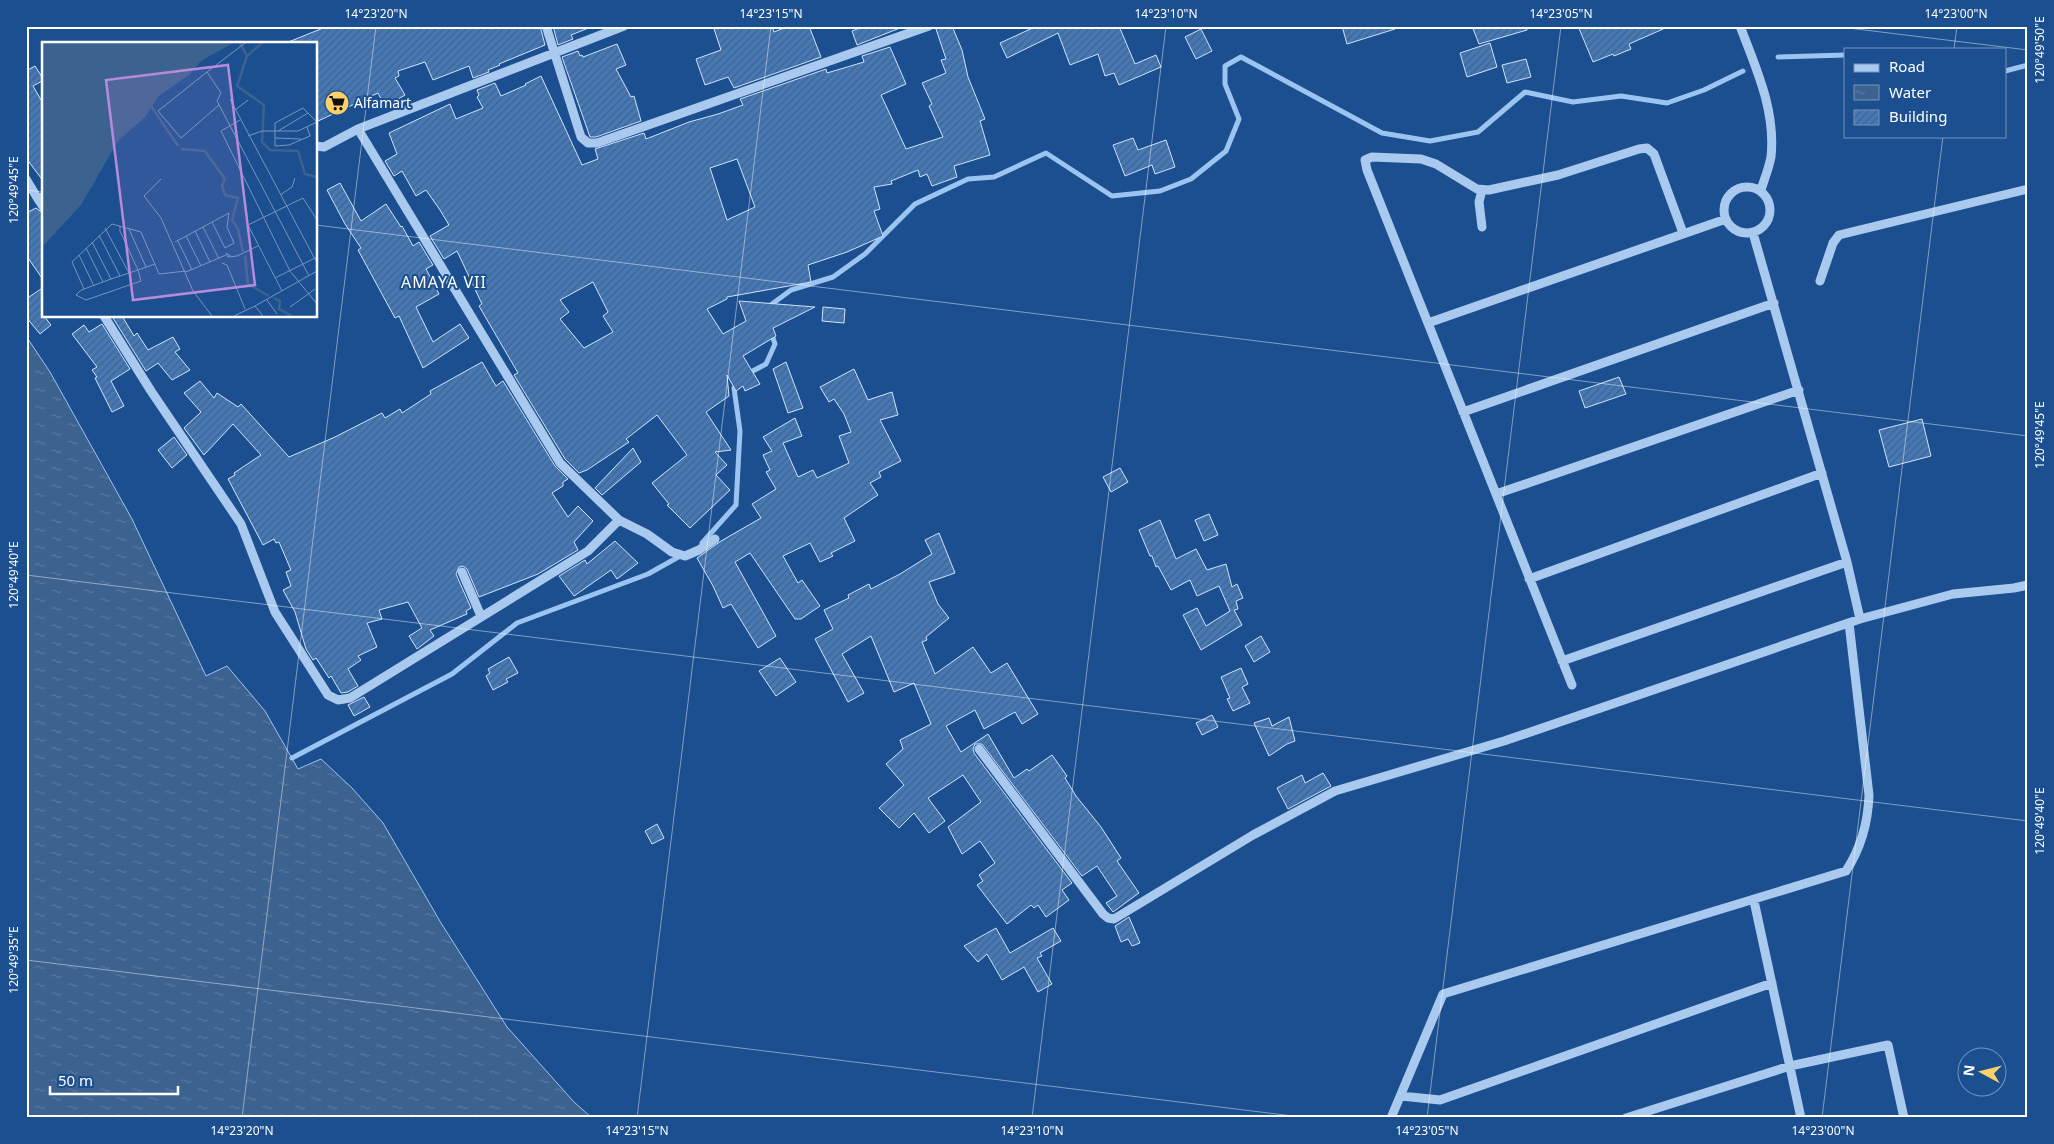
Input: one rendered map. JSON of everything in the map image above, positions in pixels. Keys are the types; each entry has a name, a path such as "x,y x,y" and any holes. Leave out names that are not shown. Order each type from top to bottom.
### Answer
{"street":[{"path":"546,26 581,136 588,143 597,143 929,26"},
{"path":"318,146 324,147 358,129 624,26"},
{"path":"1740,26 1766,97 1772,132 1770,158 1761,190"},
{"path":"358,129 560,463 619,520 646,534 672,552 685,556 700,550 715,540"},
{"path":"1572,685 1366,170 1365,160 1372,157 1421,159 1436,164 1476,189 1489,190 1558,175 1638,149 1647,148 1654,154 1682,233"},
{"path":"26,178 41,197"},
{"path":"1748,186 1761,190 1769,201 1770,214 1764,226 1753,232 1740,232 1734,229 1726,219 1724,205 1726,199 1735,189 1748,186"},
{"path":"1820,281 1833,243 1839,235 2028,189"},
{"path":"1482,190 1479,202 1482,227"},
{"path":"1428,324 1726,219"},
{"path":"1753,232 1847,562 1860,619"},
{"path":"1463,412 1774,302"},
{"path":"105,318 242,524 275,612 328,695 338,700 350,698 588,551 619,520"},
{"path":"1496,494 1799,390"},
{"path":"1529,579 1822,473"},
{"path":"1562,661 1847,562"},
{"path":"462,572 481,616"},
{"path":"979,749 1103,914 1108,918 1114,919 1253,835 1335,790 1504,740 1860,619 1953,594 2014,588 2028,584"},
{"path":"1391,1118 1442,994 1846,871 1858,852 1868,810 1869,795 1849,623"},
{"path":"1754,900 1801,1118"},
{"path":"1401,1096 1440,1100 1772,983"},
{"path":"1626,1118 1790,1066 1888,1045 1904,1118"}],"water":[{"path":"26,336 50,372 132,519 206,676 227,666 265,711 298,769 321,759 352,788 383,823 441,923 507,1027 574,1102 592,1118 26,1118"}],"building":[{"path":"328,26 540,26 545,45 499,64 488,70 489,72 473,78 469,66 433,80 425,62 398,71 399,76 395,78 405,95 385,107 378,93 318,121 318,42 288,42"},
{"path":"553,26 591,27 571,35 573,39 558,45"},
{"path":"713,26 772,26 774,32 789,26 809,26 821,57 734,88 728,77 705,85 696,59 721,50"},
{"path":"865,26 905,26 857,45 852,31"},
{"path":"935,26 952,26 962,50 968,77 985,119 980,121 990,155 954,166 957,177 932,186 927,174 920,177 918,170 891,181 892,184 874,187 880,209 874,211 883,236 847,252 808,265 811,282 727,297 727,299 707,309 723,334 746,321 739,301 815,307 773,328 776,336 743,356 760,384 745,391 743,386 736,391 727,375 729,396 706,412 731,450 715,452 727,465 716,475 730,490 690,528 667,505 669,504 652,483 687,455 657,415 626,439 629,442 587,470 579,473 565,459 514,375 518,373 479,306 482,304 457,251 444,259 430,236 449,225 440,210 426,190 416,196 402,171 394,176 385,161 397,154 389,133 450,104 456,119 483,108 477,97 479,95 477,90 495,83 501,96 541,76 582,165 598,159 595,149 644,133 646,139 689,122 743,105 740,99 826,69 827,73 864,62 862,56 890,47 906,84 881,95 906,149 943,137 929,106 932,104 922,83 946,73 941,60 946,59","holes":["737,159 755,207 727,220 710,168","593,282 608,312 603,316 613,332 584,348 560,319 569,312 560,300"]},
{"path":"1037,26 1119,26 1135,64 1156,55 1161,67 1119,85 1114,73 1105,76 1098,54 1070,65 1058,33 1007,58 1000,43"},
{"path":"1342,26 1394,26 1395,29 1347,44"},
{"path":"1472,26 1526,26 1527,30 1479,44"},
{"path":"1578,26 1670,26 1629,44 1631,49 1593,62"},
{"path":"1201,29 1212,51 1196,59 1185,37"},
{"path":"1490,43 1497,67 1467,77 1460,53"},
{"path":"617,44 626,65 616,69 631,97 634,96 641,121 596,137 590,137 562,57 578,51 580,56 582,55 583,57"},
{"path":"1526,59 1531,77 1507,83 1502,65"},
{"path":"35,66 42,77 42,81 33,86 42,102 42,179 26,158 26,71"},
{"path":"1133,138 1138,150 1166,140 1175,167 1155,174 1152,165 1125,176 1113,145"},
{"path":"340,183 361,221 386,204 402,226 413,246 419,242 433,265 426,269 439,294 416,307 433,342 460,324 469,338 423,368 399,316 395,318 358,250 361,248 345,224 327,190"},
{"path":"36,208 42,212 42,278 26,255 26,213"},
{"path":"42,288 42,318 46,318 51,325 40,334 26,317 26,299"},
{"path":"823,307 845,309 844,323 822,321"},
{"path":"113,318 123,318 134,336 137,333 148,350 173,337 180,349 175,352 190,370 172,380 158,363 146,371"},
{"path":"102,324 130,369 111,381 124,406 112,412 95,378 97,377 92,370 97,367 72,334 84,325 89,332"},
{"path":"482,362 496,386 503,381 555,466 568,479 563,482 563,486 552,493 568,517 578,506 593,521 574,542 578,550 538,574 479,597 467,569 463,566 459,567 456,574 471,608 466,611 467,614 430,630 434,636 417,649 409,636 422,628 408,602 379,610 382,619 367,623 377,647 358,656 361,660 348,669 358,686 348,692 341,693 331,676 329,678 316,658 313,660 306,649 295,612 283,590 291,586 286,572 291,570 279,542 276,543 274,539 263,545 228,479 261,455 233,424 204,455 184,428 201,412 184,393 200,381 214,398 217,393 238,407 241,404 289,457 335,437 382,413 385,418 400,409 402,413 431,394 430,391"},
{"path":"786,362 803,408 788,413 773,369"},
{"path":"854,369 868,400 892,392 898,415 880,420 901,461 879,472 881,477 870,483 878,495 844,518 855,541 831,553 833,556 820,562 810,543 783,556 798,583 802,580 820,606 801,619 795,619 750,553 735,562 776,636 758,648 731,604 723,608 697,558 721,541 761,518 752,504 776,489 766,472 770,470 763,455 772,451 763,437 795,418 802,436 783,443 798,477 813,470 817,478 849,463 839,436 851,432 844,414 834,399 829,402 820,387"},
{"path":"1619,377 1626,394 1585,408 1579,391"},
{"path":"1922,419 1931,456 1889,467 1879,430"},
{"path":"174,437 187,455 172,468 158,450"},
{"path":"633,448 641,462 602,495 595,488"},
{"path":"1120,468 1128,482 1111,492 1103,477"},
{"path":"1209,514 1218,535 1204,541 1195,520"},
{"path":"1160,520 1176,559 1196,549 1207,570 1226,564 1232,587 1237,584 1243,598 1236,601 1238,609 1234,610 1242,625 1201,650 1183,615 1197,608 1206,626 1230,611 1219,586 1197,596 1190,580 1171,590 1158,566 1156,567 1152,556 1150,556 1139,530"},
{"path":"939,533 955,573 929,582 938,604 949,618 926,637 927,640 922,642 935,674 973,647 991,673 1007,663 1038,714 1022,724 1015,712 984,729 975,710 946,726 961,752 988,734 1014,778 1027,769 1029,771 1052,755 1067,776 1065,778 1076,796 1101,827 1121,858 1117,861 1139,893 1113,912 1106,903 1117,896 1097,866 1082,876 982,744 975,744 974,753 1072,883 1062,890 1069,900 1046,917 1038,905 1034,908 1031,905 1007,924 977,885 983,881 979,875 995,863 980,841 962,854 948,827 981,802 963,775 928,798 945,821 929,833 914,813 899,828 879,808 904,785 886,764 903,749 900,740 931,724 914,683 894,692 871,636 842,654 864,693 848,702 815,639 833,629 824,610 849,598 848,595 869,584 871,589 900,574 932,554 925,540"},
{"path":"615,541 638,563 617,579 611,570 574,596 559,576 585,560 587,564"},
{"path":"1261,636 1270,652 1254,662 1245,646"},
{"path":"509,657 518,673 506,679 508,682 493,690 486,676 490,673 488,669"},
{"path":"780,658 796,682 776,696 759,671"},
{"path":"1241,668 1248,684 1242,687 1250,703 1233,711 1227,699 1230,698 1221,677"},
{"path":"364,697 370,707 354,716 348,705"},
{"path":"1212,715 1218,727 1202,735 1196,723"},
{"path":"1289,717 1295,741 1269,756 1254,723 1269,718 1272,726"},
{"path":"1323,773 1331,786 1288,809 1277,788 1302,775 1305,783"},
{"path":"657,824 664,838 652,844 645,831"},
{"path":"1129,917 1140,943 1132,946 1128,939 1121,942 1115,926"},
{"path":"996,928 1010,953 1053,928 1061,941 1040,953 1042,956 1037,958 1052,984 1038,992 1024,967 1002,980 987,954 978,962 964,946"}],"waterway":[{"path":"1778,57 1844,55"},
{"path":"768,307 791,290 833,277 865,254 915,204 968,179 994,177 1046,153 1112,196 1160,191 1191,179 1226,151 1239,119 1225,84 1225,66 1241,57 1382,133 1430,141 1478,132 1525,92 1573,102 1621,96 1667,103 1704,90 1743,71"},
{"path":"2006,71 2028,65"},
{"path":"747,374 766,364 775,344 771,332"},
{"path":"702,543 736,505 740,431 734,388 738,384"},
{"path":"292,758 452,674 517,623 648,574 682,555"}],"place":[{"name":"Alfamart","path":"337,103"}],"district":[{"name":"AMAYA VII","path":"444,282"}]}
